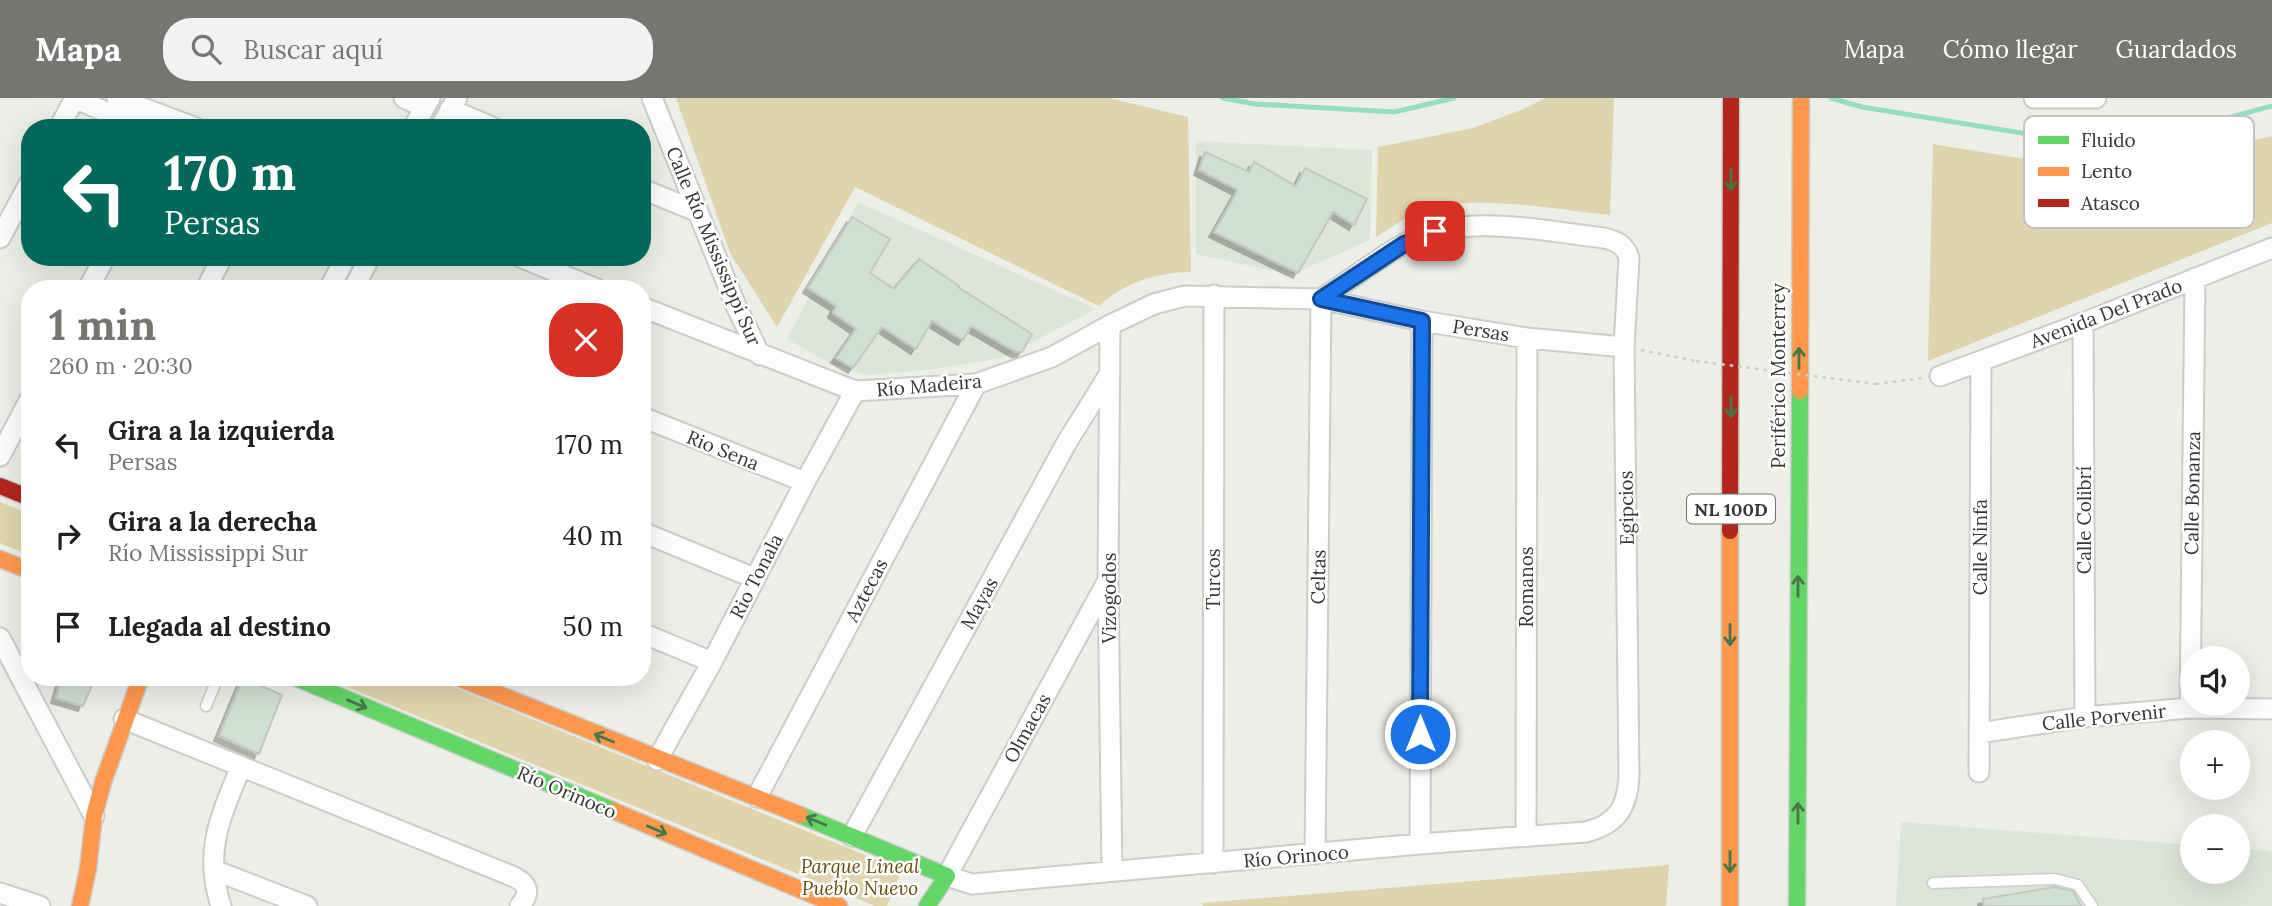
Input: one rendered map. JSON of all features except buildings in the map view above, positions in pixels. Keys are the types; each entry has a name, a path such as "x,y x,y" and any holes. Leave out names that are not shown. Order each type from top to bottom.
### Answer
{"main road":[{"name":"Periférico Monterrey","path":"1797,906 1801,98"},
{"name":"NL 100D","path":"1730,906 1731,105"},
{"path":"0,486 21,495"},
{"path":"0,559 21,567"},
{"path":"80,906 88,869 94,816 124,719 137,686"},
{"name":"Río Orinoco","path":"315,686 839,906"},
{"name":"Río Orinoco","path":"478,686 947,876"},
{"path":"88,869 96,906"},
{"path":"927,906 947,876"}],"street":[{"path":"64,119 74,98 122,119"},
{"path":"117,98 172,119"},
{"path":"404,98 427,102 418,119"},
{"name":"Calle Río Mississippi Sur","path":"652,98 696,211 760,355"},
{"path":"2034,98 2085,99"},
{"path":"453,104 479,119"},
{"path":"651,193 696,211"},
{"path":"0,238 21,199"},
{"name":"Egipcios","path":"1321,299 1404,244 1435,231 1459,226 1484,225 1604,238 1622,245 1629,258 1624,347 1628,794"},
{"name":"Avenida Del Prado","path":"1940,376 2272,248"},
{"path":"542,266 575,280"},
{"name":"Calle Bonanza","path":"2191,646 2195,278"},
{"name":"Río Madeira","path":"651,311 855,391 976,384 1052,357 1154,304 1185,296 1214,295"},
{"name":"Persas","path":"1214,295 1321,299 1422,321 1527,338 1624,347"},
{"name":"Turcos","path":"1213,863 1214,295"},
{"name":"Celtas","path":"1315,854 1321,299"},
{"path":"1420,844 1422,321"},
{"name":"Calle Colibrí","path":"2083,323 2085,717"},
{"name":"Vizogodos","path":"1110,325 1108,580 1112,871"},
{"name":"Romanos","path":"1526,836 1527,338"},
{"name":"Calle Ninfa","path":"1979,772 1981,362"},
{"name":"Mayas","path":"852,836 1067,442 1110,373"},
{"name":"Aztecas","path":"757,797 976,384"},
{"name":"Rio Tonala","path":"657,760 712,662 804,482 855,391"},
{"path":"0,456 21,416"},
{"name":"Rio Sena","path":"651,421 804,482"},
{"path":"651,536 754,579"},
{"name":"Olmacas","path":"947,876 1108,580"},
{"path":"651,637 712,662"},
{"path":"0,638 21,664"},
{"path":"32,686 94,816"},
{"name":"Calle Porvenir","path":"1979,733 2085,717 2180,709"},
{"name":"Calle Porvenir","path":"2250,709 2272,709"},
{"path":"124,719 523,881 528,894 520,906"},
{"path":"221,906 214,870 213,846 219,821 241,766"},
{"name":"Río Orinoco","path":"947,876 972,884 1586,832 1601,828 1619,813 1628,794"},
{"path":"214,870 307,906"},
{"path":"0,877 5,895 40,906"}],"lane":[{"path":"206,706 214,686"},
{"path":"1933,883 2055,879 2078,885 2092,906"}],"path":[{"path":"1624,347 1696,361 1877,384 1940,376"}],"shaded area":[{"path":"1196,141 1372,150 1370,240 1291,275 1196,254"},
{"path":"858,202 1096,309 1002,358 928,370 866,375 829,363 787,339"},
{"path":"1901,822 2180,844 2180,884 2250,884 2250,850 2272,851 2272,906 1896,906"}],"green space":[{"path":"676,98 1109,98 1188,117 1191,272 1142,280 1119,291 1099,306 855,187 777,327 730,253"},
{"path":"1546,98 1614,98 1610,215 1518,204 1449,204 1415,213 1376,237 1378,147 1473,128"},
{"path":"2272,136 2272,223 1928,361 1933,144 2024,159 2024,228 2254,228 2254,140"},
{"path":"0,502 21,510 21,551 0,543"},
{"name":"Parque Lineal Pueblo Nuevo","path":"345,686 451,686 902,870 887,906 875,906"},
{"path":"1669,865 1666,906 1203,906 1202,903"}],"waterway":[{"path":"1223,98 1255,104 1394,112 1454,98"},
{"path":"1831,98 1862,107 2024,133"},
{"path":"2235,116 2272,106"}],"traffic: fast":[{"path":"1797,906 1800,391"},
{"path":"315,686 614,811"},
{"path":"800,815 947,876 927,906"}],"traffic: slow":[{"path":"1800,391 1801,98"},
{"path":"1730,531 1730,906"},
{"path":"0,559 21,567"},
{"path":"80,906 88,869 94,816 103,782 138,686"},
{"path":"478,686 800,815"},
{"path":"614,811 839,906"}],"traffic: jam":[{"path":"1730,531 1731,98"},
{"path":"0,486 21,494"}],"route":[{"path":"1420,734 1422,321 1321,299 1404,244 1435,231"}]}
